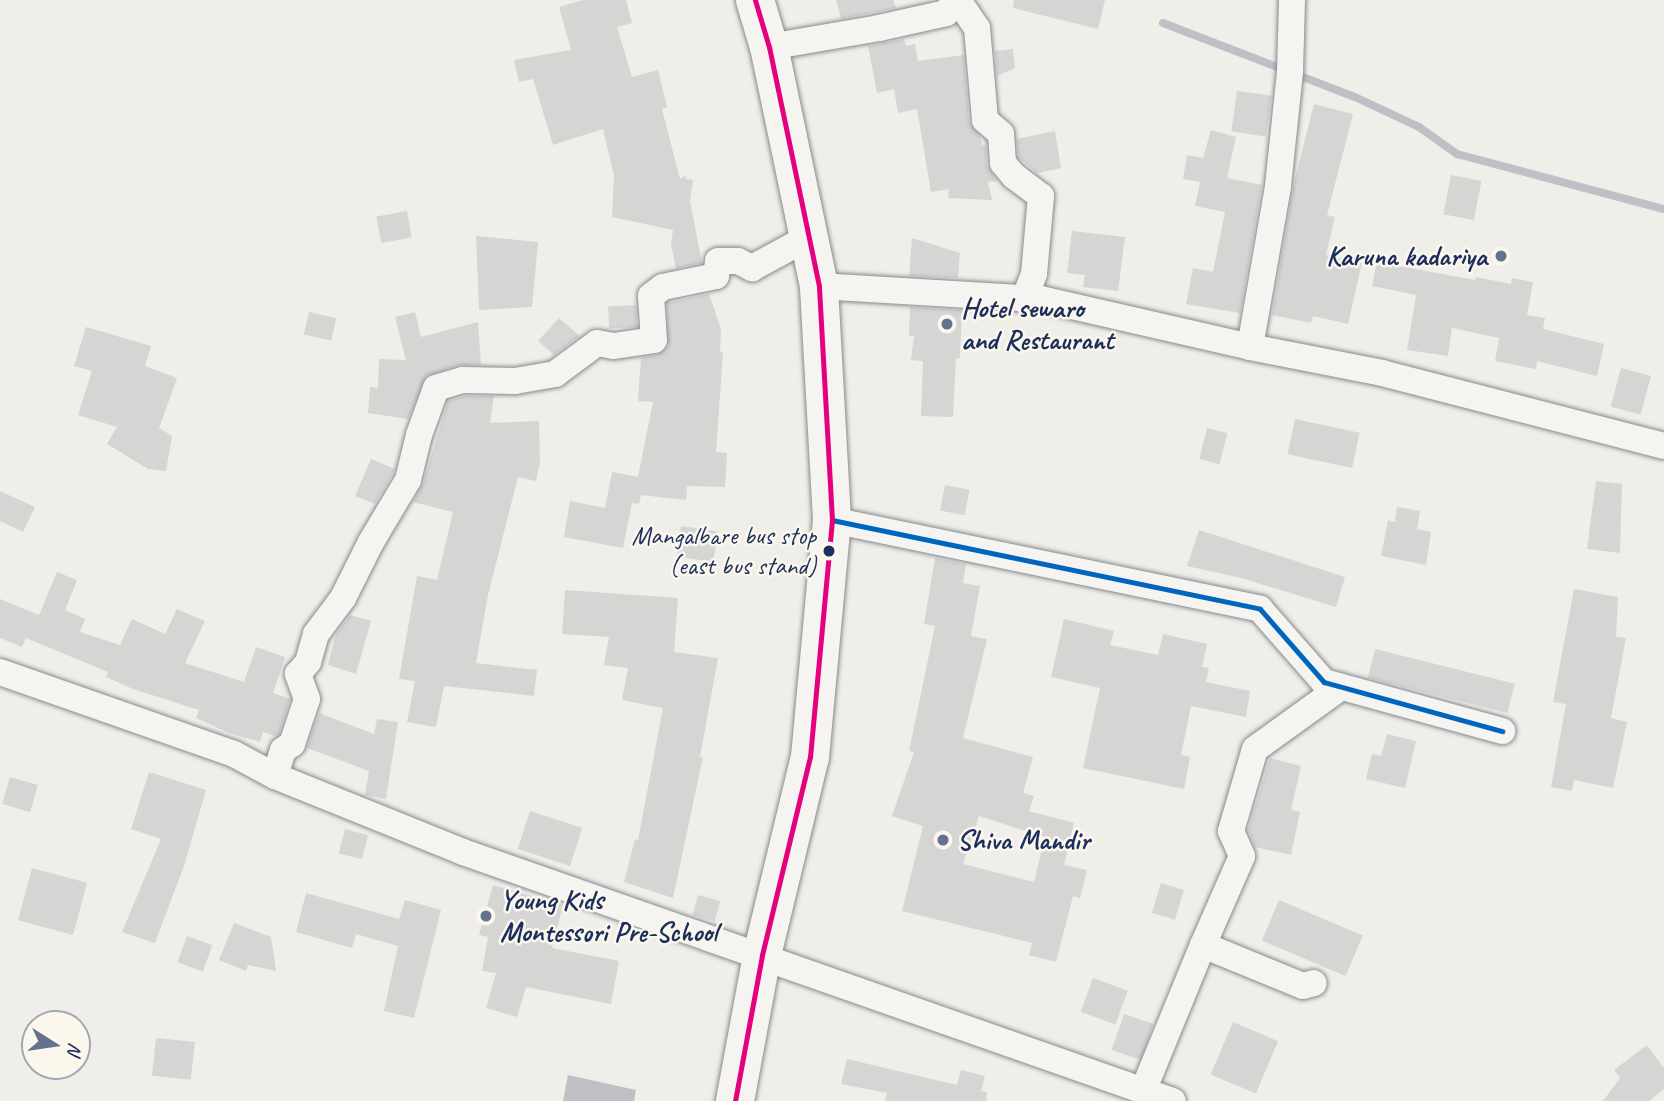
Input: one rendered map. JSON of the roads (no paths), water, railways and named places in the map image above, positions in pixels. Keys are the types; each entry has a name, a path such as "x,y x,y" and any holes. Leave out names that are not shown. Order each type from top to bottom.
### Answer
{"highway":[{"path":"736,1101 762,955 810,757 832,520 819,286 769,47 755,0"}],"street":[{"path":"769,47 879,29 946,13 957,0 976,29 985,120 1000,134 1003,163 1014,176 1041,196 1034,274 1025,298"},
{"path":"1250,347 1278,186 1290,72 1292,0"},
{"path":"275,776 283,750 292,744 307,699 298,674 309,662 316,634 343,598 371,542 408,480 419,435 436,388 463,380 515,381 555,374 597,344 614,346 654,340 651,296 663,288 716,276 718,261 738,261 752,268 809,237"},
{"path":"819,286 1041,299 1250,347 1382,373 1664,446"},
{"path":"832,520 1260,609 1324,682 1502,731"},
{"path":"0,672 234,754 275,776 463,852 1174,1101"},
{"path":"1143,1091 1241,856 1231,831 1255,749 1341,687"},
{"path":"1203,945 1303,986 1314,983"}],"waterway":[{"path":"1163,23 1355,97 1419,127 1457,154 1664,209"}],"place":[{"name":"Karuna kadariya","path":"1501,256"},
{"name":"Hotel sewaro and Restaurant","path":"947,324"},
{"name":"Mangalbare bus stop (east bus stand)","path":"829,551"},
{"name":"Shiva Mandir","path":"943,840"},
{"name":"Young Kids Montessori Pre-School","path":"486,916"}]}
